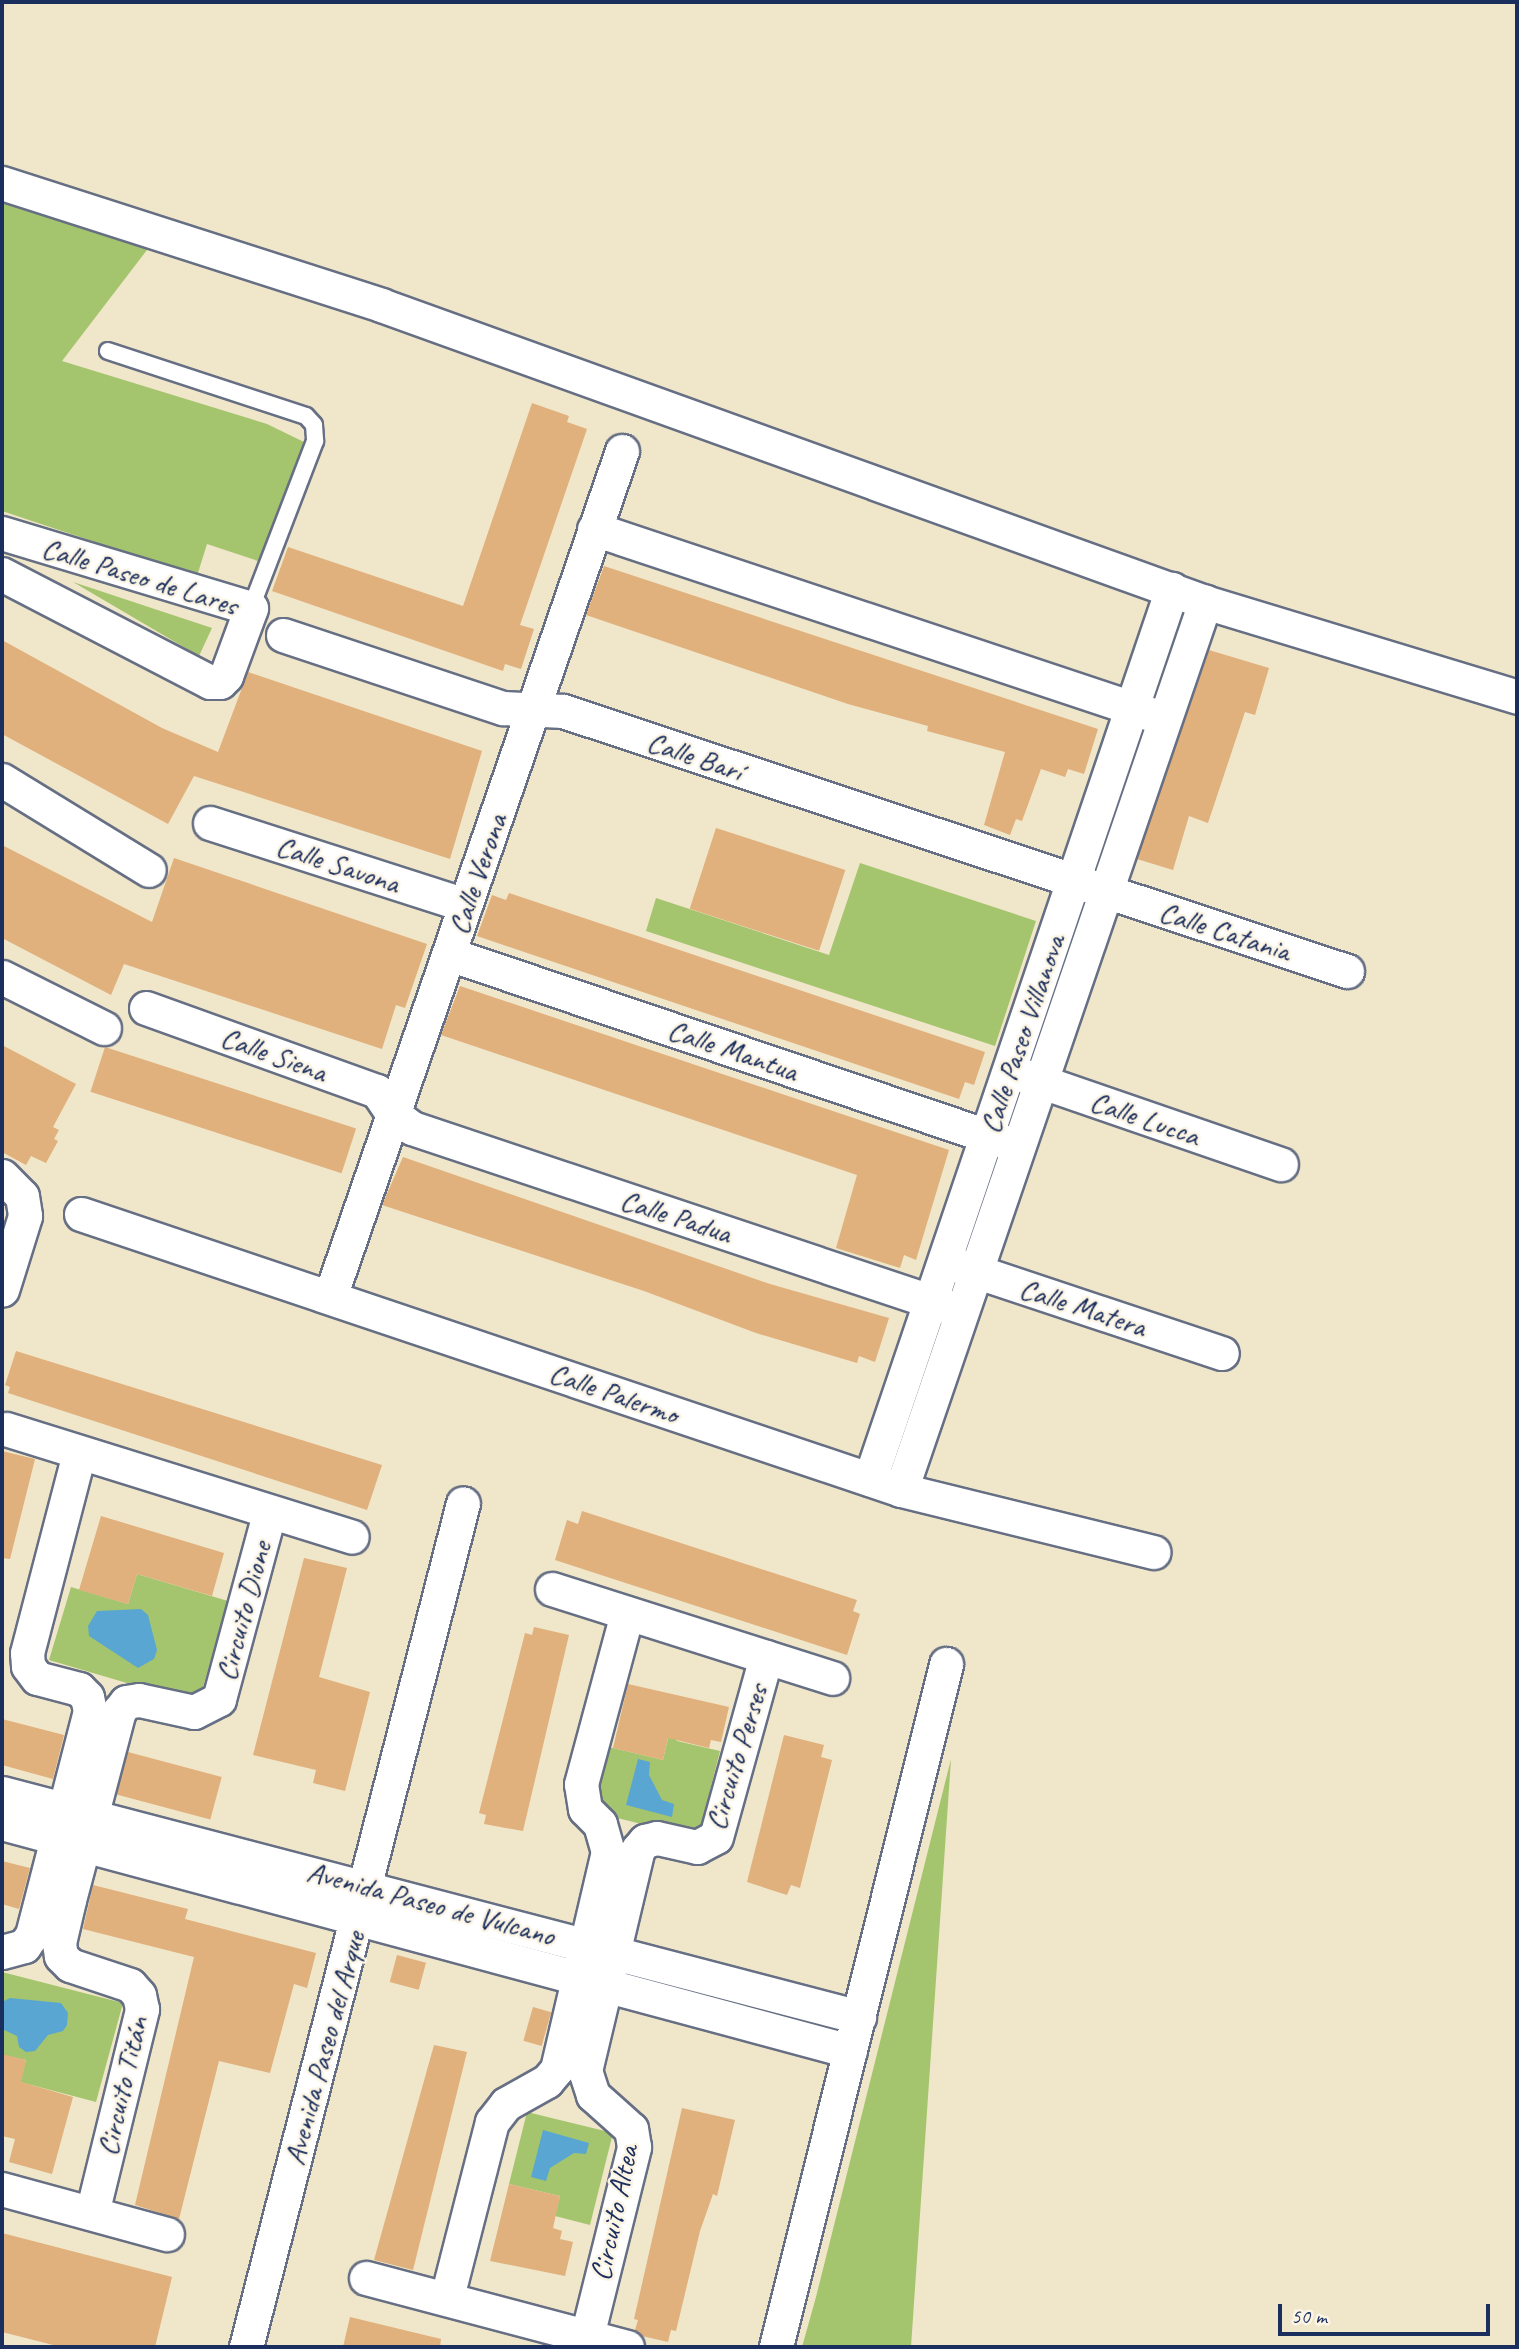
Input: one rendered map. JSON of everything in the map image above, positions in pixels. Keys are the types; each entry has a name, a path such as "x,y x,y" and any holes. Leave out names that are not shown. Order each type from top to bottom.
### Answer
{"street":[{"path":"2,183 381,305 1205,602 1517,697"},
{"name":"Calle Verona","path":"330,1297 622,451"},
{"path":"594,529 1162,719"},
{"name":"Calle Paseo de Lares","path":"2,533 251,608 226,676 220,682 210,682 2,574"},
{"name":"Calle Paseo Villanova","path":"886,1485 931,1301 945,1261 1002,1141 1025,1076 1088,887 1132,708 1172,589"},
{"name":"Calle Paseo Villanova","path":"1088,887 1162,719 1205,602"},
{"name":"Calle Barí","path":"283,635 503,708 563,711 1088,887"},
{"path":"2,780 149,870"},
{"name":"Calle Savona","path":"210,822 466,905"},
{"name":"Calle Catania","path":"1088,887 1347,971"},
{"name":"Calle Mantua","path":"449,954 1002,1141"},
{"path":"2,977 104,1028"},
{"name":"Calle Siena","path":"146,1008 377,1091 392,1113"},
{"name":"Calle Lucca","path":"1025,1076 1281,1164"},
{"name":"Calle Padua","path":"392,1113 412,1128 963,1312"},
{"name":"Calle Paseo Villanova","path":"886,1485 963,1312 977,1272 1002,1141"},
{"path":"2,1177 22,1196 25,1216 2,1290"},
{"name":"Calle Palermo","path":"80,1214 886,1485 1153,1552"},
{"name":"Calle Matera","path":"945,1261 1222,1353"},
{"name":"Circuito Dione","path":"6,1429 269,1514 352,1537"},
{"path":"2,1952 24,1946 32,1935 76,1826 90,1711 88,1698 79,1689 37,1678 28,1666 27,1653 79,1454"},
{"name":"Avenida Paseo del Arque","path":"246,2347 463,1503"},
{"name":"Circuito Dione","path":"76,1826 119,1711 126,1702 139,1700 194,1712 219,1699 269,1514"},
{"name":"Circuito Perses","path":"552,1589 832,1678"},
{"path":"447,2297 492,2122 506,2105 547,2081 557,2069 593,1980 600,1948 608,1853 600,1824 585,1809 581,1784 626,1613"},
{"name":"Circuito Perses","path":"600,1948 638,1849 645,1841 657,1838 697,1847 716,1837 766,1657"},
{"path":"776,2347 947,1664"},
{"name":"Avenida Paseo de Vulcano","path":"2,1793 76,1826 358,1917 850,2051"},
{"name":"Avenida Paseo de Vulcano","path":"2,1823 76,1826 366,1885 859,2017"},
{"name":"Circuito Titán","path":"76,1826 59,1943 61,1956 70,1965 130,1985 139,1995 142,2009 92,2213"},
{"name":"Circuito Altea","path":"587,2336 634,2147 631,2129 587,2085 585,2071 593,1980"},
{"path":"2,2189 167,2234"},
{"path":"366,2278 447,2297 627,2347"}],"lane":[{"path":"108,351 306,416 314,425 315,440 251,608"}],"green space":[{"path":"2,198 150,246 62,361 267,424 304,442 261,562 207,544 197,576 2,511"},
{"path":"73,582 212,628 199,656"},
{"path":"860,863 1036,921 995,1046 646,931 656,898 829,955"},
{"path":"137,1574 228,1601 198,1704 49,1660 71,1587 128,1604"},
{"path":"670,1730 677,1741 720,1751 698,1838 593,1812 609,1747 663,1760"},
{"path":"951,1759 911,2347 802,2347 816,2297"},
{"path":"2,1972 123,2003 96,2102 20,2082 26,2060 2,2055"},
{"path":"527,2112 613,2133 590,2225 555,2216 560,2196 509,2184"}],"water":[{"path":"141,1609 148,1615 157,1650 154,1659 138,1668 89,1636 88,1626 97,1611"},
{"path":"638,1759 650,1762 649,1775 662,1800 674,1804 672,1817 626,1805"},
{"path":"10,1998 61,2003 68,2013 67,2025 63,2031 48,2035 35,2051 26,2052 19,2047 17,2036 2,2029 2,2002"},
{"path":"543,2130 589,2143 586,2154 574,2153 550,2168 546,2181 531,2177"}],"building":[{"path":"532,403 569,416 567,422 587,429 520,625 534,629 521,669 505,664 503,671 272,591 288,547 463,606"},
{"path":"604,566 1098,729 1084,774 1068,769 1065,777 1041,769 1022,821 1016,819 1010,835 984,825 1005,752 927,731 928,726 848,704 586,615"},
{"path":"2,640 162,728 218,752 248,672 482,751 450,859 194,776 168,824 2,734"},
{"path":"1209,650 1269,668 1255,715 1245,712 1208,823 1189,816 1173,870 1137,859"},
{"path":"716,828 845,870 819,951 690,909"},
{"path":"2,845 152,922 174,858 427,944 405,1008 396,1005 382,1049 124,964 111,995 2,938"},
{"path":"509,893 985,1052 974,1085 965,1082 959,1099 477,936 492,895 506,900"},
{"path":"460,986 949,1150 916,1260 904,1255 900,1268 836,1248 857,1175 441,1035"},
{"path":"2,1045 76,1084 53,1127 59,1130 54,1139 58,1141 46,1163 31,1156 26,1165 2,1152"},
{"path":"105,1047 356,1129 342,1173 90,1092"},
{"path":"403,1157 770,1284 889,1318 875,1362 859,1356 857,1363 756,1333 644,1291 382,1205"},
{"path":"16,1351 382,1465 367,1510 8,1393 10,1387 5,1385"},
{"path":"2,1451 35,1459 10,1559 2,1558"},
{"path":"582,1511 857,1600 853,1611 860,1614 847,1655 555,1560 567,1520 578,1524"},
{"path":"101,1516 224,1553 212,1596 137,1574 128,1604 79,1590"},
{"path":"304,1558 347,1568 319,1677 370,1692 345,1791 313,1783 316,1770 253,1755"},
{"path":"534,1627 569,1635 523,1831 484,1824 486,1815 479,1813 525,1633 532,1635"},
{"path":"628,1684 729,1707 721,1742 711,1740 709,1748 668,1738 663,1760 613,1748"},
{"path":"2,1719 64,1735 53,1779 2,1765"},
{"path":"784,1735 824,1745 821,1757 832,1760 800,1888 791,1885 787,1895 747,1882"},
{"path":"128,1752 222,1777 210,1820 117,1795"},
{"path":"2,1861 30,1868 19,1909 2,1904"},
{"path":"93,1885 188,1909 185,1919 316,1953 307,1988 294,1984 270,2073 219,2061 179,2219 135,2205 194,1957 83,1929"},
{"path":"397,1955 426,1963 419,1990 390,1982"},
{"path":"533,2007 551,2012 542,2046 523,2041"},
{"path":"434,2045 467,2052 413,2270 374,2260"},
{"path":"2,2054 26,2060 21,2082 73,2097 52,2174 9,2162 15,2139 2,2136"},
{"path":"682,2108 735,2120 717,2196 713,2194 700,2231 676,2331 671,2330 668,2342 642,2336 635,2330 638,2320 634,2319"},
{"path":"509,2184 560,2196 553,2228 562,2231 560,2239 573,2242 565,2276 490,2261"},
{"path":"2,2233 172,2277 155,2347 61,2347 2,2332"},
{"path":"350,2317 441,2339 440,2347 343,2347"}]}
